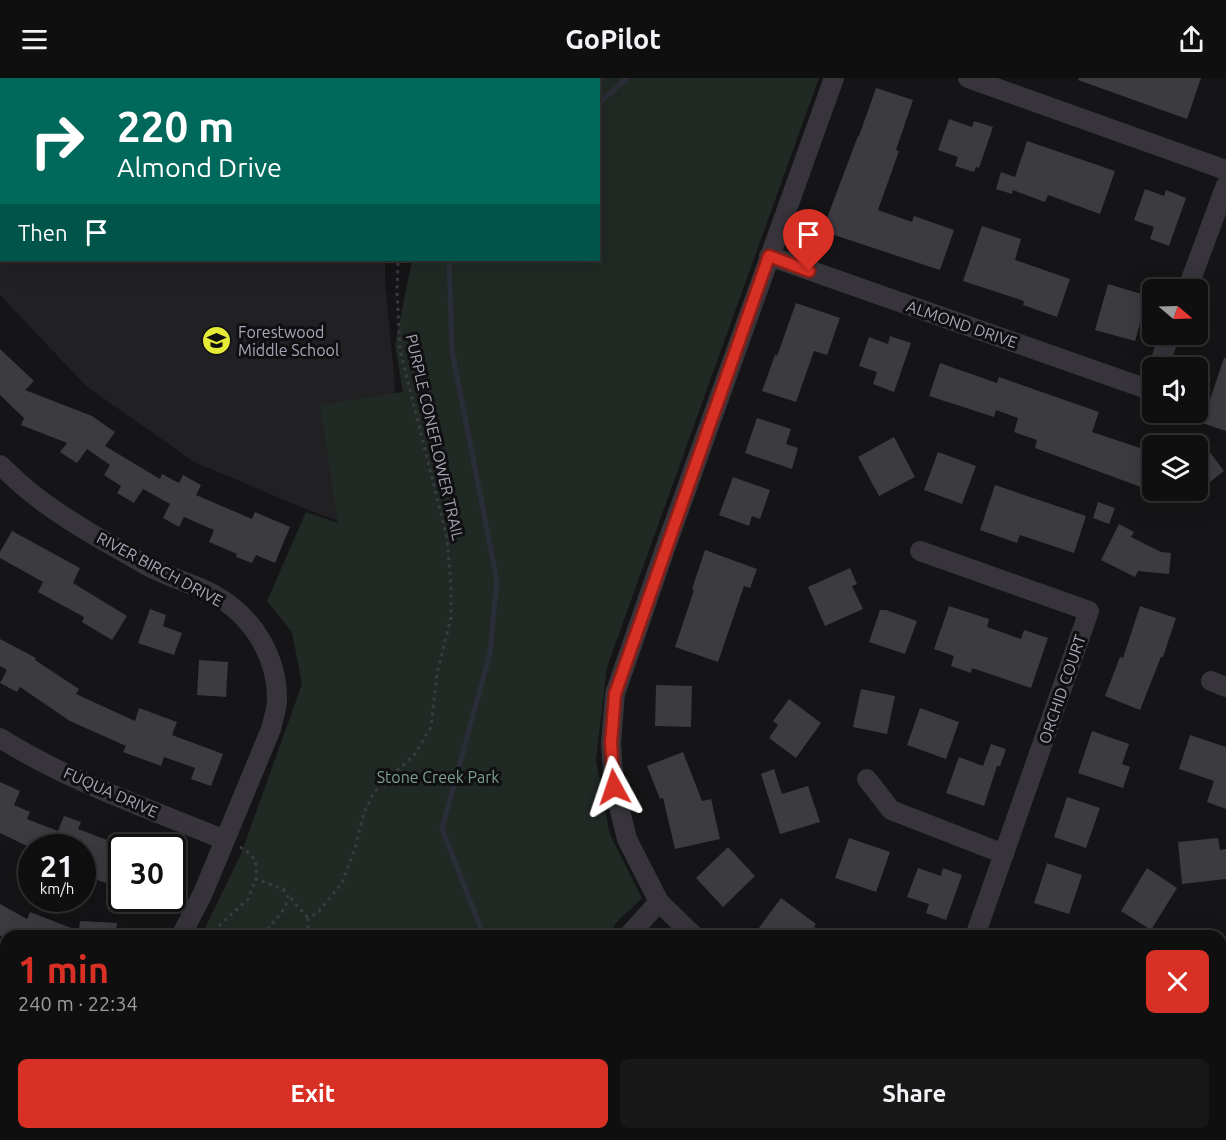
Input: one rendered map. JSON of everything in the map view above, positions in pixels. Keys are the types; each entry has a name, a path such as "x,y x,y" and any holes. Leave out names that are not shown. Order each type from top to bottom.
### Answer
{"street":[{"path":"688,930 659,902 627,839 614,787 611,743 615,694 834,78"},
{"path":"968,78 1226,170"},
{"path":"1191,279 1226,185"},
{"name":"ALMOND DRIVE","path":"769,256 1142,387"},
{"name":"RIVER BIRCH DRIVE","path":"0,465 34,495 77,525 151,568 213,594 255,629 264,644 274,675 277,704 271,729 233,843 184,930"},
{"name":"ORCHID COURT","path":"920,551 1089,611 977,930"},
{"name":"FUQUA DRIVE","path":"0,738 109,793 233,843"},
{"path":"867,779 891,810 1004,854"},
{"path":"633,930 659,902"}],"path":[{"name":"PURPLE CONEFLOWER TRAIL","path":"308,919 331,899 342,883 355,848 364,813 374,792 415,754 431,727 437,674 451,617 447,538 400,350 398,261"},
{"path":"214,930 248,899 256,879 257,863 250,853 233,843"},
{"path":"256,879 283,890 308,919 308,930"},
{"path":"267,930 287,906 288,895"},
{"path":"287,906 297,904"}],"shaded area":[{"name":"Forestwood Middle School","path":"0,261 385,261 397,407 424,552 308,510 194,462 86,386 0,295"}],"green space":[{"name":"Stone Creek Park","path":"600,78 819,78 607,667 596,760 610,835 642,898 616,923 612,930 204,930 241,854 302,684 292,632 267,601 306,512 338,523 320,405 403,392 395,345 412,261 600,261"}],"building":[{"path":"1079,78 1201,78 1187,119 1078,80"},
{"path":"876,88 913,100 896,150 899,151 878,210 912,222 914,216 954,230 940,270 822,231"},
{"path":"949,119 972,127 974,121 993,127 979,168 976,167 974,172 955,166 958,157 938,150"},
{"path":"1027,141 1115,171 1100,214 1048,195 1045,202 1013,190 1012,194 996,189 1001,172 1015,177"},
{"path":"1145,189 1164,196 1166,190 1186,198 1169,246 1150,239 1154,227 1134,220"},
{"path":"982,226 1021,239 1015,260 1070,279 1057,317 1023,305 1024,301 963,281"},
{"path":"1108,284 1142,294 1142,317 1135,341 1095,330"},
{"path":"796,303 840,318 827,355 814,351 796,402 762,391"},
{"path":"890,336 911,343 894,392 873,384 877,372 859,366 869,337 888,344"},
{"path":"0,349 34,381 25,390 92,416 115,432 105,446 160,479 162,474 179,483 183,475 201,485 196,495 252,519 255,512 290,527 275,563 256,555 252,563 236,557 237,554 209,542 214,530 184,517 179,527 163,518 170,504 143,489 134,503 117,493 121,486 104,475 110,465 87,449 77,463 60,452 67,443 21,425 24,418 0,395"},
{"path":"1224,358 1226,358 1226,431 1202,423 1208,423 1208,405"},
{"path":"940,363 997,383 999,377 1099,412 1092,432 1142,449 1141,487 1035,448 1037,440 1014,432 1018,418 996,410 994,417 929,396"},
{"path":"757,418 791,429 786,444 798,448 792,469 745,453"},
{"path":"894,437 915,477 879,496 858,457"},
{"path":"1208,450 1224,471 1208,483"},
{"path":"938,452 976,466 962,504 924,490"},
{"path":"733,477 770,490 760,519 752,516 749,526 719,515"},
{"path":"995,485 1086,516 1074,553 1020,535 1017,543 980,530"},
{"path":"1098,502 1115,508 1109,524 1093,518"},
{"path":"1119,524 1134,532 1131,537 1161,552 1171,553 1169,574 1138,571 1135,577 1101,560"},
{"path":"12,531 80,568 73,583 127,616 112,640 82,622 84,617 38,592 43,582 0,558 0,552"},
{"path":"705,550 757,569 750,588 744,586 718,662 675,647"},
{"path":"850,568 857,584 852,586 863,609 825,626 808,587"},
{"path":"949,606 989,619 987,627 1021,639 1024,630 1048,638 1031,688 972,668 971,673 951,666 954,656 934,649"},
{"path":"1140,606 1176,618 1163,657 1161,657 1140,710 1105,696 1120,657 1123,658"},
{"path":"150,609 166,615 163,626 182,633 174,655 138,643"},
{"path":"880,610 917,621 905,654 869,642"},
{"path":"0,639 36,658 35,660 79,689 76,694 135,721 139,708 177,722 172,735 223,754 211,786 191,779 195,768 164,757 161,766 123,752 126,746 70,721 20,687 17,692 0,683 7,670 0,666"},
{"path":"199,660 228,662 226,697 197,695"},
{"path":"656,685 692,686 691,727 655,726"},
{"path":"861,689 895,696 887,734 853,727"},
{"path":"789,699 821,723 796,758 769,738 778,725 773,721"},
{"path":"920,708 959,722 946,759 907,745"},
{"path":"1092,731 1129,744 1122,764 1130,767 1123,788 1078,773"},
{"path":"1190,735 1226,747 1226,809 1207,802 1214,781 1179,769"},
{"path":"991,744 1006,749 1000,766 997,766 984,806 946,793 959,757 983,766"},
{"path":"683,752 702,801 711,799 720,839 675,849 663,798 660,799 647,766"},
{"path":"774,769 782,794 808,786 820,822 780,834 761,774"},
{"path":"0,782 20,791 14,805 30,812 27,819 58,831 64,816 81,822 78,829 91,834 18,834 18,842 0,833"},
{"path":"1067,797 1100,808 1086,848 1054,837"},
{"path":"96,836 108,840 108,884 96,880"},
{"path":"849,838 890,852 876,892 835,878"},
{"path":"1218,838 1220,850 1226,849 1226,879 1182,884 1178,842"},
{"path":"728,847 755,876 723,907 696,878"},
{"path":"1047,863 1082,875 1069,914 1034,903"},
{"path":"918,868 941,876 943,868 962,875 946,920 926,913 929,904 907,897"},
{"path":"1147,868 1177,888 1151,930 1121,911"},
{"path":"781,898 816,924 814,927 821,930 757,930"},
{"path":"0,904 27,919 30,912 76,930 0,930"},
{"path":"80,921 117,923 116,930 79,930"}],"waterway":[{"path":"600,102 627,78"},
{"path":"449,261 452,351 497,581 490,653 442,829 482,930"}],"place":[{"name":"Forestwood Middle School","path":"217,341"}],"route":[{"path":"614,787 611,743 615,694 769,256 809,271"}]}
